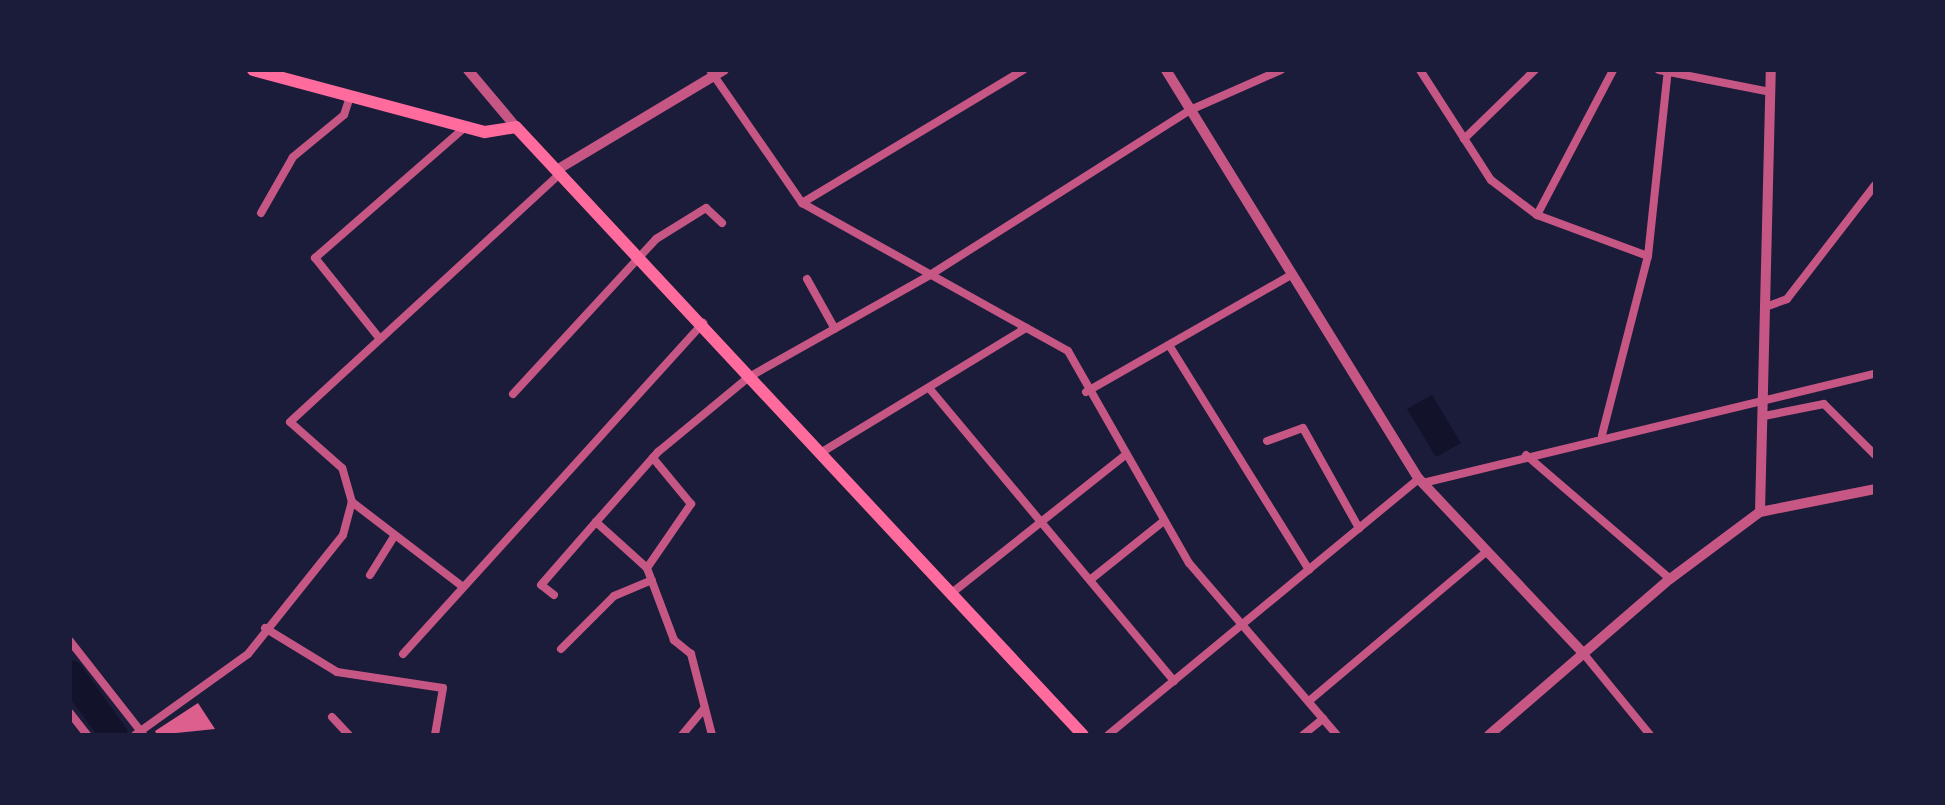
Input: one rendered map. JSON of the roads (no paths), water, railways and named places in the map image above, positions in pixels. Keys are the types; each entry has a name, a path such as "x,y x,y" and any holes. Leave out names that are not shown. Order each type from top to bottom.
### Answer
{"main road":[{"path":"253,70 465,127 516,127 561,170 704,322 749,377 953,592 1083,735"}],"street":[{"path":"468,70 516,127"},
{"path":"70,641 139,734 248,654 265,628 337,547 352,502 342,468 290,422 561,170 712,73 724,70"},
{"path":"802,203 1023,70"},
{"path":"1166,70 1188,111 1421,481 1583,653 1650,735"},
{"path":"554,595 541,585 653,458 749,377 930,275 1188,111 1281,70"},
{"path":"1420,70 1491,180 1537,215 1648,256"},
{"path":"1464,139 1535,70"},
{"path":"1537,215 1613,70"},
{"path":"1659,70 1667,77 1770,92"},
{"path":"1760,512 1768,306 1771,70"},
{"path":"712,73 802,203 1068,351 1086,392 1164,521 1242,625 1337,735"},
{"path":"1602,435 1648,256 1667,77"},
{"path":"261,213 293,157 344,115 350,97"},
{"path":"380,339 315,258 465,127"},
{"path":"1768,306 1787,299 1875,185"},
{"path":"513,394 642,256 706,208 722,223"},
{"path":"1086,392 1291,275"},
{"path":"807,279 835,329"},
{"path":"403,654 704,322"},
{"path":"822,452 1026,328"},
{"path":"1169,345 1309,570"},
{"path":"1108,735 1359,528 1421,481 1765,396 1875,374"},
{"path":"929,388 1174,681"},
{"path":"1764,416 1824,404 1875,455"},
{"path":"1267,441 1303,428 1359,528"},
{"path":"953,592 1125,455"},
{"path":"1526,455 1670,579"},
{"path":"647,568 691,504 653,458"},
{"path":"1489,735 1670,579 1760,512 1875,489"},
{"path":"352,502 462,586"},
{"path":"1090,580 1164,521"},
{"path":"596,522 647,568 674,640 691,654 712,735"},
{"path":"370,575 395,535"},
{"path":"1309,701 1486,552"},
{"path":"561,649 614,596 652,580"},
{"path":"265,628 337,672 443,688 435,735"},
{"path":"682,735 705,708"},
{"path":"70,713 87,735"},
{"path":"332,717 349,735"},
{"path":"1303,735 1323,719"}],"waterway":[{"path":"70,674 114,735"}]}
